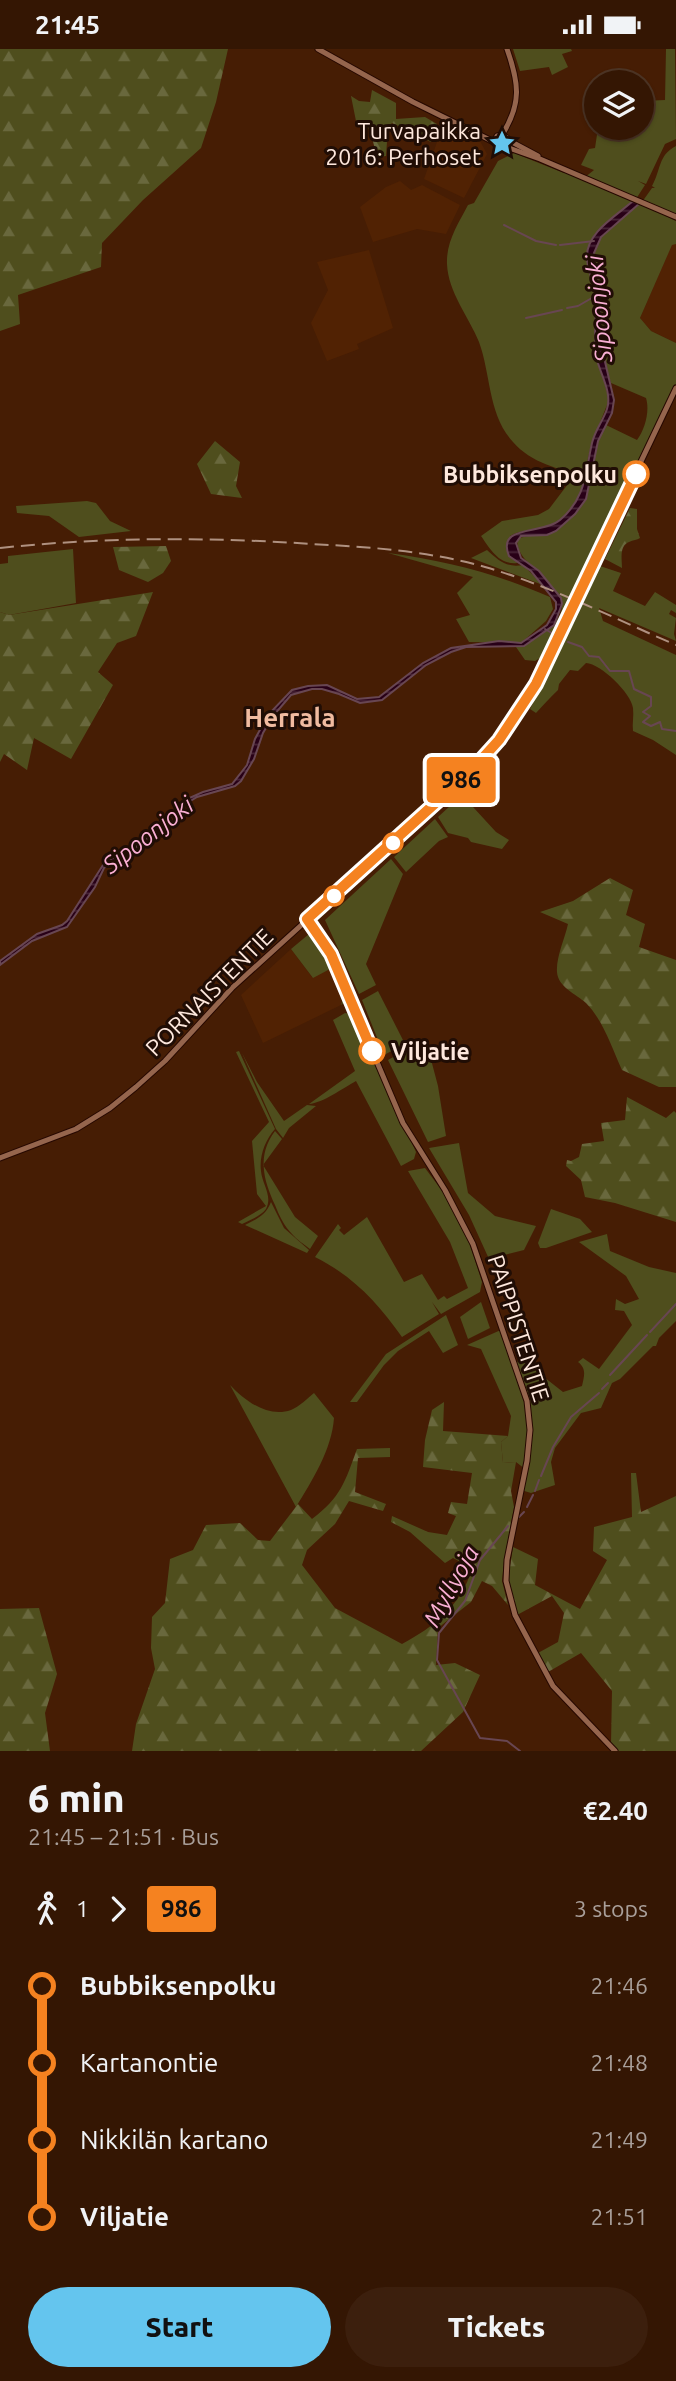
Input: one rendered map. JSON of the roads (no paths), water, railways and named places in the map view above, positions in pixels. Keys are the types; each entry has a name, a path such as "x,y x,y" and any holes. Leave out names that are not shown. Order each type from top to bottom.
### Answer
{"street":[{"path":"318,49 413,102 480,133 502,138 540,159"},
{"path":"507,49 518,92 516,108 497,148 540,159 674,216"},
{"path":"502,138 505,148"},
{"name":"PORNAISTENTIE","path":"0,1157 76,1129 110,1108 165,1061 232,988 471,771 509,727 536,684 676,388"},
{"name":"PAIPPISTENTIE","path":"307,919 331,954 403,1122 459,1215 481,1264 527,1401 530,1420 527,1461 506,1581 515,1615 553,1686 615,1751"}],"water":[{"name":"Sipoonjoki","path":"634,200 640,203 601,237 594,253 601,299 599,330 614,400 612,413 598,441 586,499 575,514 556,531 547,535 521,536 516,543 521,558 539,571 561,598 562,604 554,625 524,646 466,647 451,652 426,665 382,700 360,703 322,689 291,695 263,733 254,759 241,781 235,786 197,797 184,805 140,845 104,868 95,887 67,927 32,941 0,965 0,961 37,934 67,921 105,862 135,846 187,799 232,784 247,765 255,739 268,715 292,690 327,685 357,699 379,697 423,663 451,648 499,641 521,643 547,625 556,609 556,602 531,571 509,556 507,546 509,539 515,535 552,525 560,520 569,512 580,494 593,438 608,403 596,355 596,299 587,262 588,248 597,232"}],"waterway":[{"path":"504,225 536,241 556,245"},
{"path":"560,245 594,241"},
{"name":"Sipoonjoki","path":"567,308 578,306 597,295"},
{"path":"526,318 562,310"},
{"path":"545,629 555,635"},
{"path":"568,642 582,647 589,656 599,657 610,671 629,671 634,689 651,697 651,706 643,712 650,716 643,722 651,726 660,722 662,729 676,731"},
{"name":"Myllyoja","path":"650,1332 676,1304"},
{"name":"Myllyoja","path":"610,1375 647,1335"},
{"name":"Myllyoja","path":"602,1389 608,1383"},
{"name":"Myllyoja","path":"541,1476 553,1447 571,1417 599,1393"},
{"name":"Myllyoja","path":"535,1491 539,1480"},
{"name":"Myllyoja","path":"527,1507 533,1495"},
{"name":"Myllyoja","path":"519,1517 524,1512"},
{"name":"Myllyoja","path":"508,1526 480,1560 465,1601 439,1633 437,1660 480,1738 507,1741 520,1751"}],"railway":[{"path":"0,548 117,540 195,539 334,545 421,553 510,575 676,645"}],"place":[{"name":"Turvapaikka 2016: Perhoset","path":"502,143"},
{"name":"Bubbiksenpolku","path":"636,474"},
{"name":"Viljatie","path":"372,1051"}],"district":[{"name":"Herrala","path":"290,717"}]}
